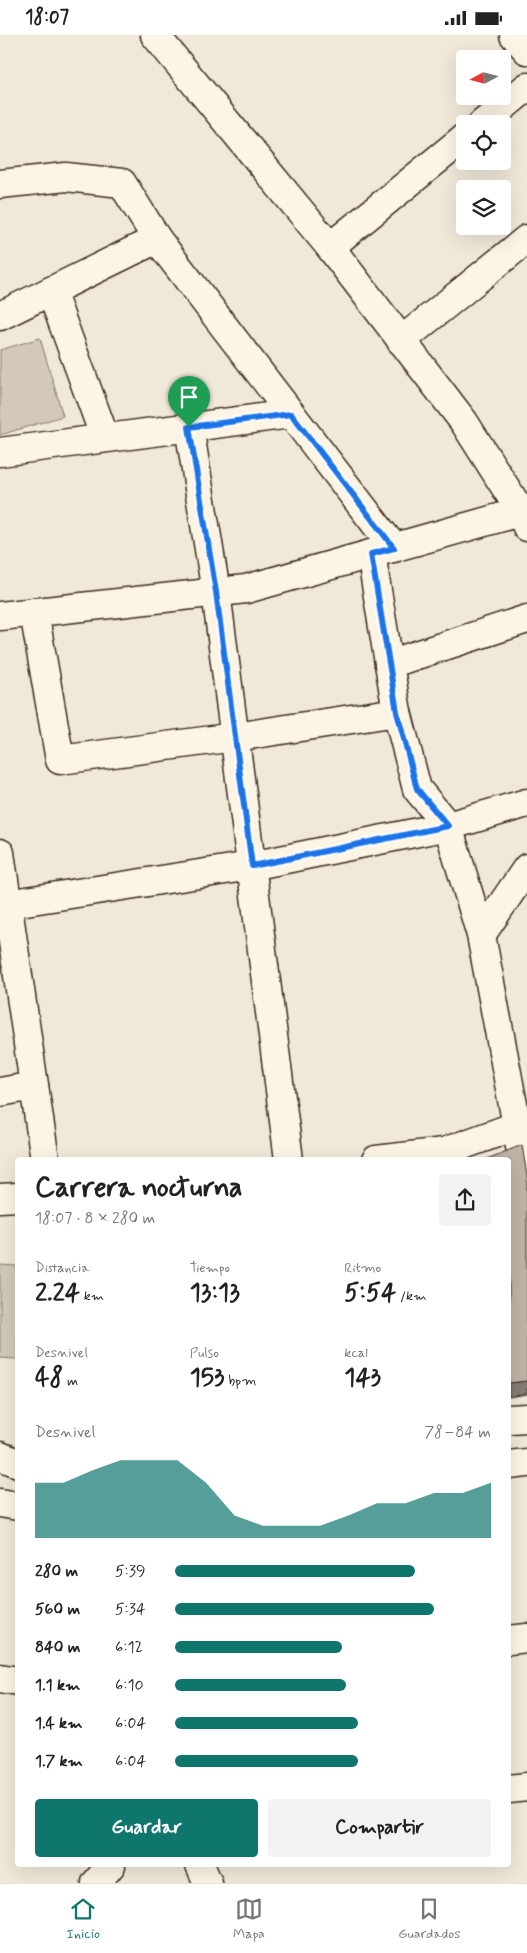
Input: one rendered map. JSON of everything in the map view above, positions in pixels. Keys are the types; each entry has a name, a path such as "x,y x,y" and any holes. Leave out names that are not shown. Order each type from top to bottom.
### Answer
{"street":[{"path":"0,616 246,589 382,551 525,516 464,423 330,247 155,35"},
{"path":"514,35 527,51"},
{"path":"493,115 527,87"},
{"path":"330,247 456,144"},
{"path":"0,184 66,177 122,183 157,239 291,414 382,551 389,664 397,712 417,789 448,826 481,935 522,1124 527,1194"},
{"path":"0,316 157,239"},
{"path":"401,341 527,239"},
{"path":"51,291 105,438"},
{"path":"0,452 291,414"},
{"path":"189,427 216,592 289,1157"},
{"path":"34,612 60,760 235,737 397,712"},
{"path":"389,664 527,619"},
{"path":"4,904 252,866 448,826 527,803"},
{"path":"0,853 4,904 45,1157"},
{"path":"481,935 527,868"},
{"path":"0,1092 34,1085"},
{"path":"405,1157 444,1153 522,1124"},
{"path":"0,1198 15,1197"},
{"path":"511,1419 527,1418"},
{"path":"0,1456 15,1462"},
{"path":"511,1465 527,1463"},
{"path":"0,1503 15,1506"},
{"path":"511,1640 527,1638"},
{"path":"0,1678 15,1680"},
{"path":"511,1789 527,1787"},
{"path":"96,1883 109,1867"}],"shaded area":[{"path":"40,338 63,416 0,435 0,350"},
{"path":"0,1265 15,1266 15,1359 0,1358"}],"building":[{"path":"522,1145 527,1176 527,1381 511,1383 511,1157 492,1157"}],"route":[{"path":"291,414 394,548 371,554 397,712 417,789 448,826 252,866 216,592 189,427 291,414"}]}
